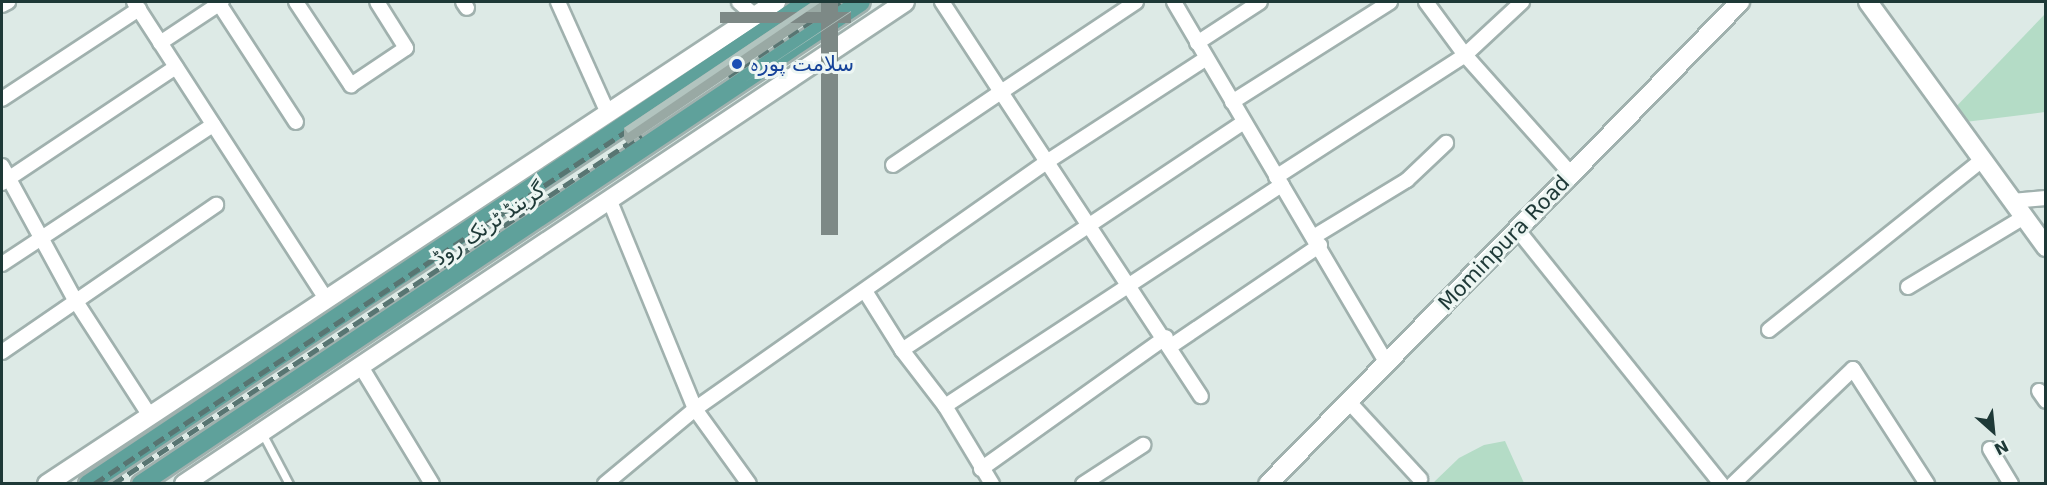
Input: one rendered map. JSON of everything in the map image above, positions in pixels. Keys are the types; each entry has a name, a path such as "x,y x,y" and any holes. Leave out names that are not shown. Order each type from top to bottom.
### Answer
{"main road":[{"name":"گرینڈ ٹرنک روڈ","path":"88,483 502,210 808,2"},
{"name":"گرینڈ ٹرنک روڈ","path":"141,483 861,2"}],"street":[{"path":"2,5 8,2"},
{"path":"160,42 220,2 296,122"},
{"path":"296,2 351,85 406,48 377,2"},
{"path":"558,2 608,113"},
{"path":"739,2 754,16"},
{"path":"47,483 776,2"},
{"path":"184,483 905,2"},
{"path":"942,2 1168,342 1201,396"},
{"path":"893,165 1136,2"},
{"path":"1174,2 1279,181 1318,241 1387,363"},
{"path":"1197,43 1260,2"},
{"path":"1232,102 1390,2"},
{"path":"1426,2 1465,55 1571,174"},
{"path":"945,406 1129,286 1465,55 1522,2"},
{"name":"Mominpura Road","path":"1268,483 1740,2"},
{"path":"1868,2 1981,161 2046,247"},
{"path":"2,99 136,5 326,299"},
{"path":"605,483 695,409 1048,161 1205,58"},
{"path":"5,181 176,67"},
{"path":"902,350 1244,122"},
{"path":"2,264 213,125"},
{"path":"981,468 1407,180 1446,143"},
{"path":"1769,330 1981,161"},
{"path":"2,166 5,181 42,237 75,300 150,416"},
{"path":"489,192 502,210"},
{"path":"2012,201 2046,198"},
{"path":"609,199 695,409 750,483"},
{"path":"2,352 216,205"},
{"path":"1908,287 2024,217"},
{"path":"1517,229 1721,483"},
{"path":"865,291 902,350 945,406 992,483"},
{"path":"360,365 432,483"},
{"path":"1733,483 1853,369 1927,483"},
{"path":"1349,402 1420,479"},
{"path":"1083,483 1143,445"},
{"path":"1990,449 2011,483"}],"lane":[{"path":"261,431 289,483"}],"green space":[{"path":"2045,14 2045,112 1957,123 1950,113"},
{"path":"1505,441 1524,483 1433,483 1459,458 1484,445"}],"building":[{"path":"812,2 821,2 628,133 624,128"},
{"path":"851,11 851,12 742,84"}],"railway":[{"path":"728,76 840,2"},
{"path":"94,484 637,124"},
{"path":"113,484 641,135"}],"place":[{"name":"سلامت پورہ","path":"737,64"}]}
